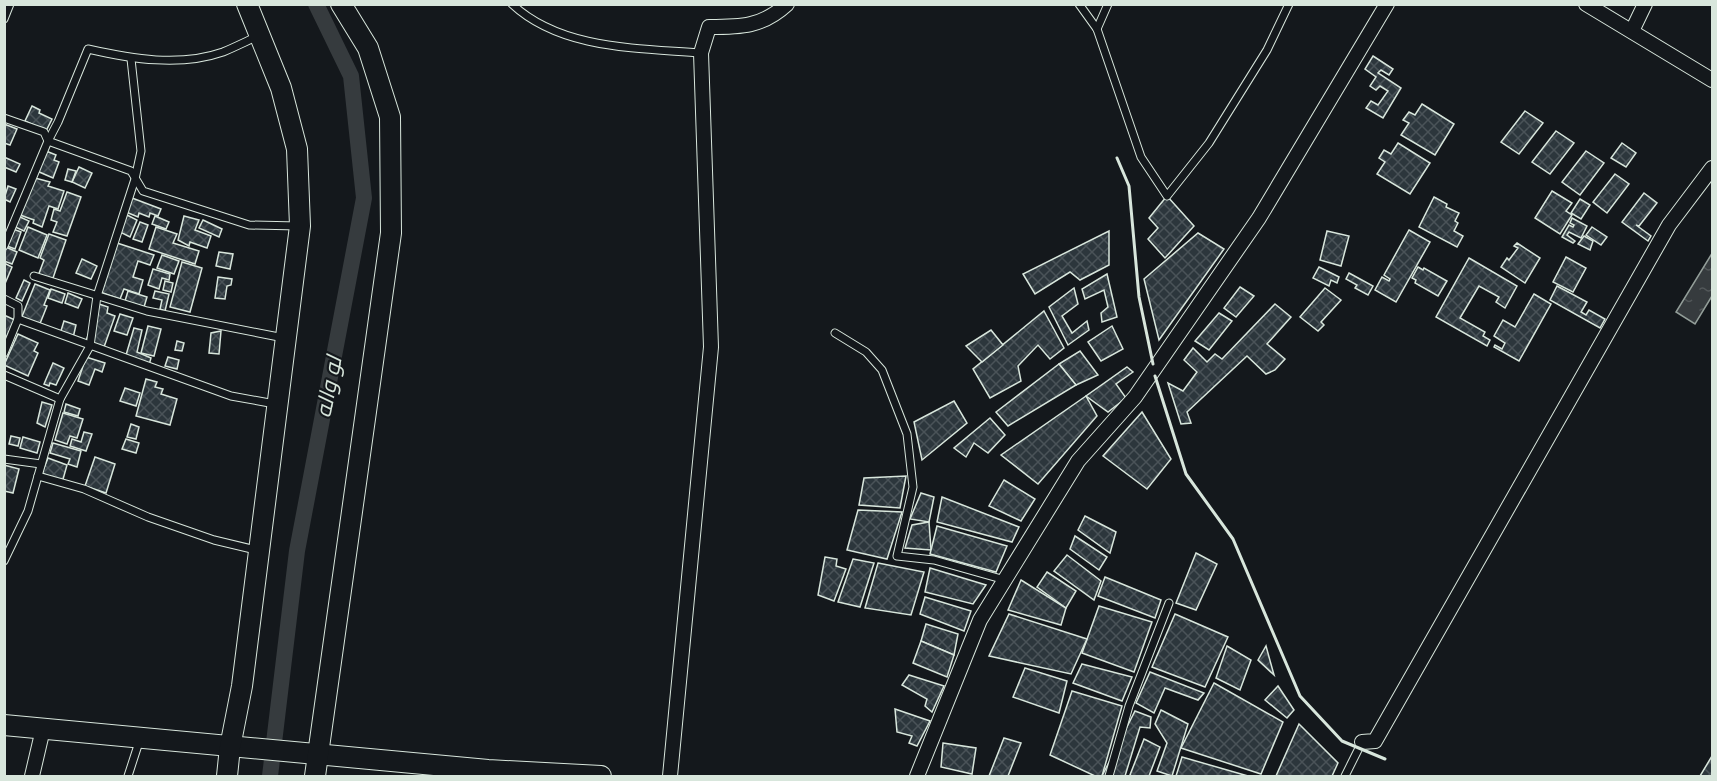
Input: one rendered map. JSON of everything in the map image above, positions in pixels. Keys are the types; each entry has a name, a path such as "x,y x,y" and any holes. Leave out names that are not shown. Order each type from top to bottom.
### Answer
{"street":[{"path":"227,777 230,747 243,686 300,226 297,149 281,88 247,4"},
{"path":"315,777 391,232 390,117 368,48 341,4"},
{"path":"670,777 711,347 702,53 710,27 747,27 779,12 787,4"},
{"path":"1586,4 1713,80"},
{"path":"1632,31 1646,4"},
{"path":"916,777 980,620 1078,461 1135,397 1259,218 1382,7"},
{"path":"1362,741 1375,741 1669,225 1713,168"},
{"path":"4,725 318,755 486,774 601,777"},
{"path":"32,777 43,729"}],"lane":[{"path":"4,19 10,4"},
{"path":"512,4 527,18 574,38 621,46 702,53"},
{"path":"1079,4 1097,28 1141,157 1167,196 1209,143 1268,50 1289,4"},
{"path":"1097,28 1108,4"},
{"path":"4,246 88,49 131,59 192,58 222,52 261,35"},
{"path":"4,561 28,511 60,399 90,346 97,296 135,179 141,151 131,59"},
{"path":"4,118 44,132 48,141 131,171 143,191 249,225 300,226"},
{"path":"34,276 147,311 286,339"},
{"path":"4,299 18,306 18,319 4,353"},
{"path":"18,319 231,396 278,404"},
{"path":"835,333 866,352 882,370 907,434 913,487 897,556 934,560 1005,580"},
{"path":"4,375 60,399"},
{"path":"4,459 41,464"},
{"path":"38,476 84,489 148,517 203,536 260,551"},
{"path":"1109,777 1129,706 1169,603"},
{"path":"128,777 140,738"},
{"path":"1345,777 1362,741"}],"water":[{"path":"1711,255 1712,296 1695,324 1676,312"}],"building":[{"path":"1373,56 1393,69 1389,75 1381,70 1378,73 1401,88 1383,118 1366,108 1371,101 1378,105 1388,91 1380,86 1376,90 1370,86 1376,77 1365,69"},
{"path":"1422,104 1454,124 1435,155 1401,135 1409,123 1403,120 1409,112 1415,115"},
{"path":"32,106 40,110 39,113 52,119 46,131 25,121"},
{"path":"1525,111 1543,123 1519,154 1501,142"},
{"path":"4,124 17,129 10,145 4,143"},
{"path":"1556,131 1574,143 1550,174 1532,162"},
{"path":"1398,143 1430,163 1410,194 1377,174 1385,162 1379,158 1384,150 1391,154"},
{"path":"1622,143 1636,153 1626,167 1611,158"},
{"path":"46,151 56,155 54,160 59,162 53,178 37,171"},
{"path":"1586,151 1604,163 1580,195 1562,182"},
{"path":"4,157 20,164 16,172 4,167"},
{"path":"79,167 92,173 85,188 72,182"},
{"path":"68,169 76,171 72,182 65,180"},
{"path":"1615,174 1629,184 1607,213 1593,202"},
{"path":"35,178 50,182 48,186 64,191 58,209 49,206 42,227 33,223 34,220 20,215"},
{"path":"8,186 16,189 10,202 4,199"},
{"path":"1552,191 1572,203 1566,211 1572,215 1560,234 1535,218"},
{"path":"67,192 81,197 67,236 53,232 57,222 51,220 54,209 60,211"},
{"path":"1644,193 1657,203 1639,226 1636,225 1651,236 1648,241 1622,222"},
{"path":"1167,196 1194,226 1165,258 1148,239 1158,228 1149,218"},
{"path":"1434,197 1447,204 1446,207 1459,213 1454,231 1463,236 1457,247 1419,227"},
{"path":"132,198 161,209 158,216 150,213 149,217 139,213 138,217 126,212"},
{"path":"1580,199 1590,205 1581,219 1571,213"},
{"path":"127,215 137,220 130,237 120,232"},
{"path":"18,216 29,221 24,231 13,226"},
{"path":"155,216 169,222 166,229 152,224"},
{"path":"184,216 199,220 195,230 211,236 207,248 190,242 189,246 178,240"},
{"path":"1572,218 1587,226 1581,238 1569,232 1567,235 1575,241 1573,243 1562,237 1569,225 1573,227 1574,225 1570,223"},
{"path":"203,220 222,229 219,237 199,228"},
{"path":"140,222 148,225 142,242 133,239"},
{"path":"28,227 47,235 38,258 19,250"},
{"path":"156,227 177,234 173,243 199,251 195,264 149,249"},
{"path":"1592,227 1607,237 1601,245 1586,235"},
{"path":"13,229 21,232 15,249 7,246"},
{"path":"1409,230 1430,242 1396,302 1375,290 1382,277 1389,281 1390,279 1384,275"},
{"path":"1109,231 1109,265 1080,280 1070,272 1035,294 1023,274"},
{"path":"1327,231 1349,236 1341,266 1320,260"},
{"path":"1198,233 1224,249 1159,340 1144,279"},
{"path":"49,234 66,240 52,281 38,276 44,260 40,258"},
{"path":"1584,236 1593,241 1590,250 1578,244"},
{"path":"117,243 154,255 150,265 138,261 133,277 143,280 139,294 124,289 120,299 100,292"},
{"path":"1517,243 1540,258 1525,283 1501,267 1518,248 1514,246"},
{"path":"6,247 17,252 12,264 4,261"},
{"path":"219,252 233,254 230,269 216,266"},
{"path":"162,255 179,261 174,274 157,268"},
{"path":"1566,257 1586,268 1573,292 1553,282"},
{"path":"1469,258 1517,286 1505,308 1496,302 1499,297 1479,286 1460,318 1485,332 1483,336 1490,340 1487,346 1436,317"},
{"path":"82,259 97,266 91,279 76,273"},
{"path":"182,262 202,268 190,312 170,307"},
{"path":"4,263 12,267 4,286"},
{"path":"1319,267 1339,277 1337,283 1331,280 1329,286 1313,278"},
{"path":"1418,267 1447,281 1438,296 1415,283 1416,280 1412,278"},
{"path":"153,269 170,274 169,280 162,278 159,289 148,285"},
{"path":"1349,273 1373,286 1368,295 1355,288 1357,285 1346,279"},
{"path":"1107,274 1117,317 1102,322 1101,313 1108,307 1104,290 1085,299 1082,289"},
{"path":"218,277 232,279 231,285 227,286 225,299 215,298"},
{"path":"24,280 30,283 22,301 16,298"},
{"path":"165,281 173,283 171,292 163,290"},
{"path":"35,284 50,290 44,305 47,306 39,326 21,319"},
{"path":"1557,286 1587,302 1581,312 1586,315 1589,310 1605,319 1600,328 1550,300"},
{"path":"1240,287 1254,296 1236,317 1224,308"},
{"path":"1074,288 1078,304 1062,316 1072,333 1087,321 1089,330 1068,345 1049,307"},
{"path":"1325,288 1341,300 1321,322 1324,325 1318,331 1300,317"},
{"path":"51,289 65,294 62,303 48,298"},
{"path":"128,291 147,297 144,307 125,301"},
{"path":"155,291 169,294 165,311 160,309 162,300 153,298"},
{"path":"68,293 82,299 78,308 65,303"},
{"path":"1534,294 1551,304 1519,361 1494,347 1495,345 1502,349 1505,343 1494,336 1503,320 1515,327"},
{"path":"99,304 108,307 107,313 115,316 104,347 86,341"},
{"path":"1275,304 1291,317 1267,344 1285,359 1275,370 1266,374 1247,356 1187,412 1191,423 1181,424 1168,383 1183,391 1197,372 1184,360 1193,348 1207,362 1215,354 1222,359"},
{"path":"1044,311 1064,348 1050,359 1038,345 1018,366 1021,381 990,398 973,369"},
{"path":"1219,313 1232,321 1209,350 1195,341"},
{"path":"120,314 133,318 127,335 114,331"},
{"path":"4,315 15,320 4,342"},
{"path":"64,321 76,325 73,338 60,334"},
{"path":"148,326 161,329 154,356 141,353"},
{"path":"1112,326 1123,349 1101,361 1088,342"},
{"path":"134,328 142,330 137,352 151,358 149,365 126,355"},
{"path":"991,330 1003,345 982,362 966,346"},
{"path":"221,331 219,354 209,353 211,333"},
{"path":"18,334 38,343 34,351 38,353 28,376 4,365"},
{"path":"177,341 184,343 182,351 175,350"},
{"path":"1080,351 1098,375 1076,385 1059,364"},
{"path":"86,357 105,363 102,372 95,369 89,385 78,381"},
{"path":"168,357 179,360 177,369 165,366"},
{"path":"53,363 64,368 56,385 50,383 49,386 44,384"},
{"path":"1059,364 1076,385 1008,426 996,412"},
{"path":"1127,367 1133,372 1116,384 1126,398 1108,412 1086,396"},
{"path":"146,379 157,382 155,387 163,389 161,394 177,399 170,425 136,416"},
{"path":"125,388 140,393 136,406 120,401"},
{"path":"1086,396 1097,416 1038,484 1001,455"},
{"path":"954,401 967,423 922,460 914,422"},
{"path":"42,402 52,405 45,427 37,423"},
{"path":"66,404 80,409 78,416 64,412"},
{"path":"1142,412 1171,459 1147,489 1103,456"},
{"path":"63,413 83,419 77,438 70,436 67,444 55,440"},
{"path":"990,418 1005,435 988,453 974,443 966,457 954,448"},
{"path":"131,424 139,427 136,439 127,437"},
{"path":"84,432 92,434 86,451 70,446 72,439 81,442"},
{"path":"11,436 20,438 18,446 9,444"},
{"path":"23,437 40,442 37,453 20,448"},
{"path":"126,439 139,443 136,453 122,449"},
{"path":"53,443 81,451 77,467 68,464 70,459 50,453"},
{"path":"95,457 115,464 106,493 85,486"},
{"path":"48,458 67,465 62,483 42,473"},
{"path":"4,465 19,469 13,493 4,491"},
{"path":"906,476 900,508 859,505 864,478"},
{"path":"1004,480 1035,499 1021,521 989,506"},
{"path":"921,493 934,497 929,522 910,519"},
{"path":"942,497 1019,527 1012,542 937,522"},
{"path":"858,510 902,512 887,559 847,550"},
{"path":"1085,516 1116,532 1110,553 1078,530"},
{"path":"929,522 931,550 905,548 912,525"},
{"path":"937,526 1007,546 996,572 930,554"},
{"path":"1075,536 1107,557 1099,570 1070,549"},
{"path":"1196,553 1217,564 1196,610 1176,603"},
{"path":"1067,555 1101,581 1094,600 1054,571"},
{"path":"825,557 837,559 836,566 846,569 834,601 818,595"},
{"path":"853,559 874,563 860,607 838,602"},
{"path":"878,563 924,572 911,615 865,608"},
{"path":"930,568 986,585 973,604 925,592"},
{"path":"1047,572 1076,591 1066,608 1037,587"},
{"path":"1105,577 1161,600 1155,618 1098,596"},
{"path":"1021,580 1066,608 1061,625 1008,610"},
{"path":"925,597 971,611 964,631 920,614"},
{"path":"1099,606 1152,622 1134,672 1082,653"},
{"path":"1009,614 1087,639 1071,674 989,656"},
{"path":"1175,614 1228,637 1205,687 1152,667"},
{"path":"926,624 958,634 954,655 921,641"},
{"path":"921,641 954,655 947,677 913,663"},
{"path":"1227,646 1251,660 1240,690 1216,678"},
{"path":"1266,646 1274,675 1258,660"},
{"path":"1082,664 1132,677 1122,701 1073,683"},
{"path":"1025,668 1067,681 1059,713 1013,697"},
{"path":"1150,672 1204,693 1198,700 1165,688 1154,713 1136,703"},
{"path":"909,675 944,686 932,712 925,706 927,699 902,685"},
{"path":"1214,683 1283,722 1261,774 1181,748"},
{"path":"1278,686 1294,710 1287,718 1265,700"},
{"path":"1072,691 1122,706 1102,776 1095,776 1050,755"},
{"path":"895,709 930,721 917,746 909,743 912,736 897,732"},
{"path":"1161,710 1188,724 1172,776 1157,771 1167,743 1155,724"},
{"path":"1135,711 1151,717 1150,728 1140,727 1125,776 1102,776"},
{"path":"1299,724 1338,763 1332,776 1276,776"},
{"path":"1004,738 1021,743 1008,776 989,776"},
{"path":"1144,739 1160,747 1149,776 1132,776 1130,775"},
{"path":"943,743 976,748 972,774 941,767"},
{"path":"1712,756 1712,776 1700,776"},
{"path":"1182,757 1248,776 1176,776"}],"waterway":[{"name":"لو واله","path":"270,776 297,551 364,198 351,76 316,4"}],"wall":[{"path":"1117,158 1129,186 1139,297 1153,364"},
{"path":"1155,376 1186,474 1233,539 1300,696 1342,741 1385,759"}]}
